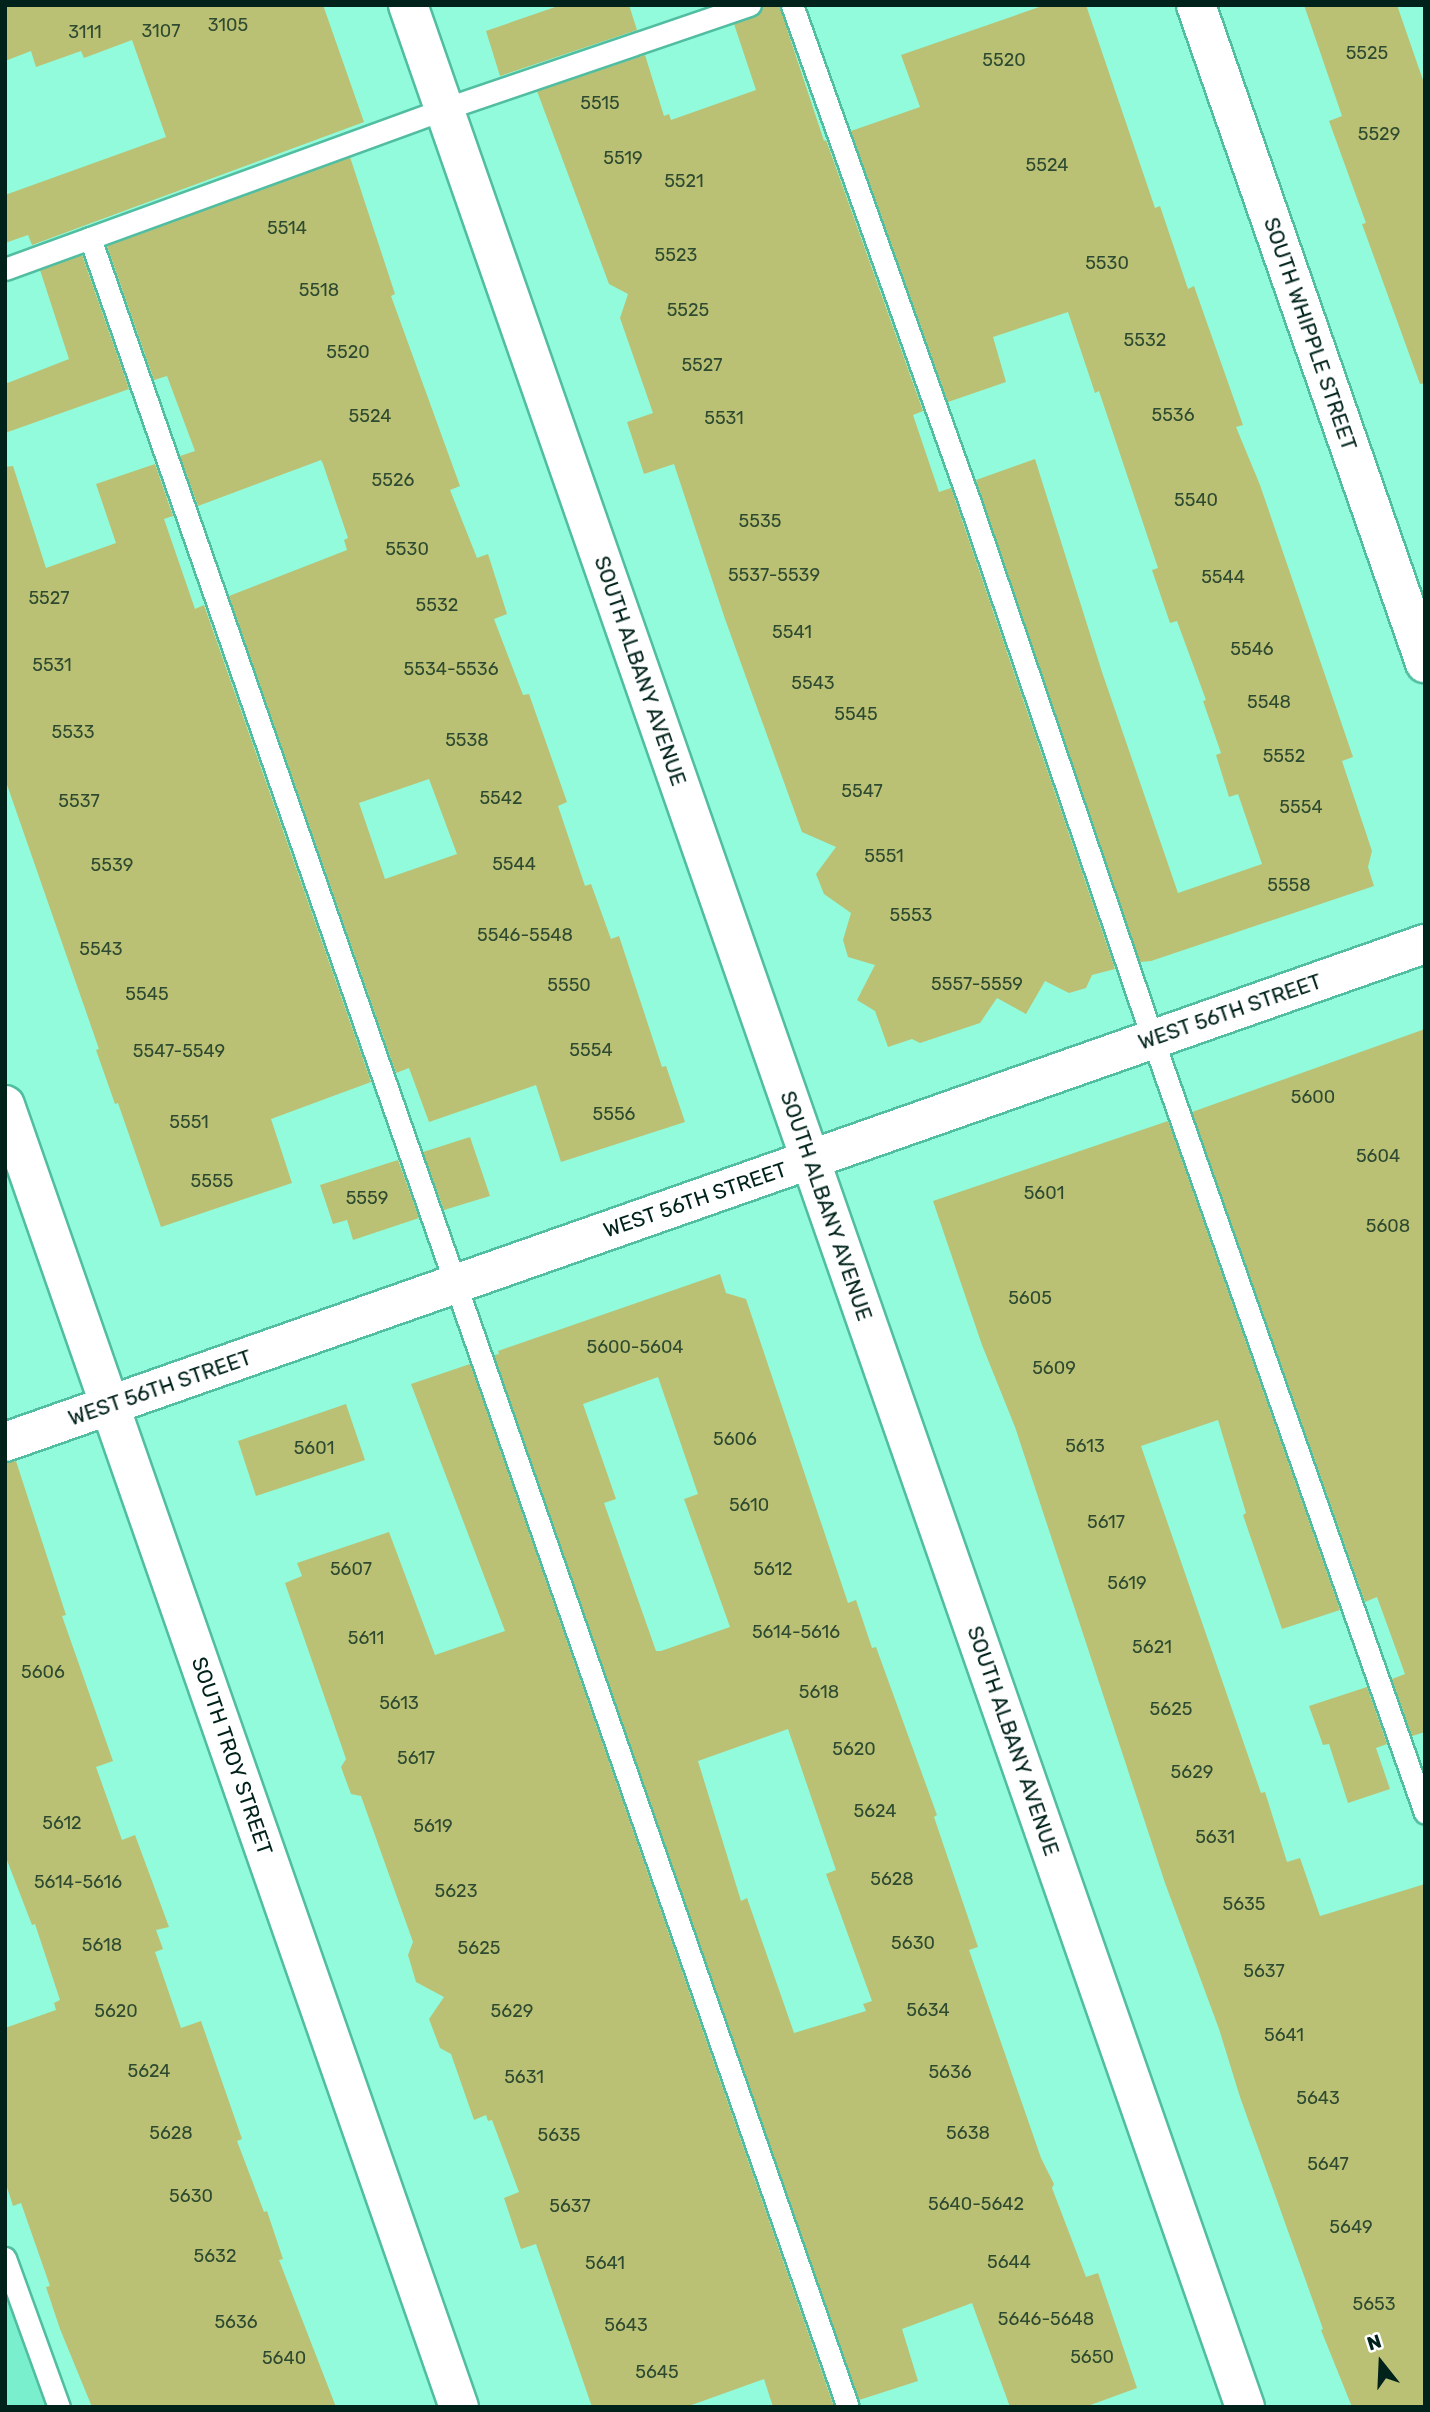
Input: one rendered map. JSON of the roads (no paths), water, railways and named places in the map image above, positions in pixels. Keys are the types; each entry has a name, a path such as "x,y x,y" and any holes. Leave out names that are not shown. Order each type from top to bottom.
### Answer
{"street":[{"name":"SOUTH ALBANY AVENUE","path":"408,5 1245,2407"},
{"name":"SOUTH WHIPPLE STREET","path":"1196,5 1425,663"},
{"name":"WEST 56TH STREET","path":"5,1442 1425,944"},
{"name":"SOUTH TROY STREET","path":"5,1105 459,2407"}],"lane":[{"path":"5,269 444,109 750,5"},
{"path":"792,5 970,503 1153,1040 1425,1813"},
{"path":"90,238 848,2407"},
{"path":"5,2259 59,2407"}]}
